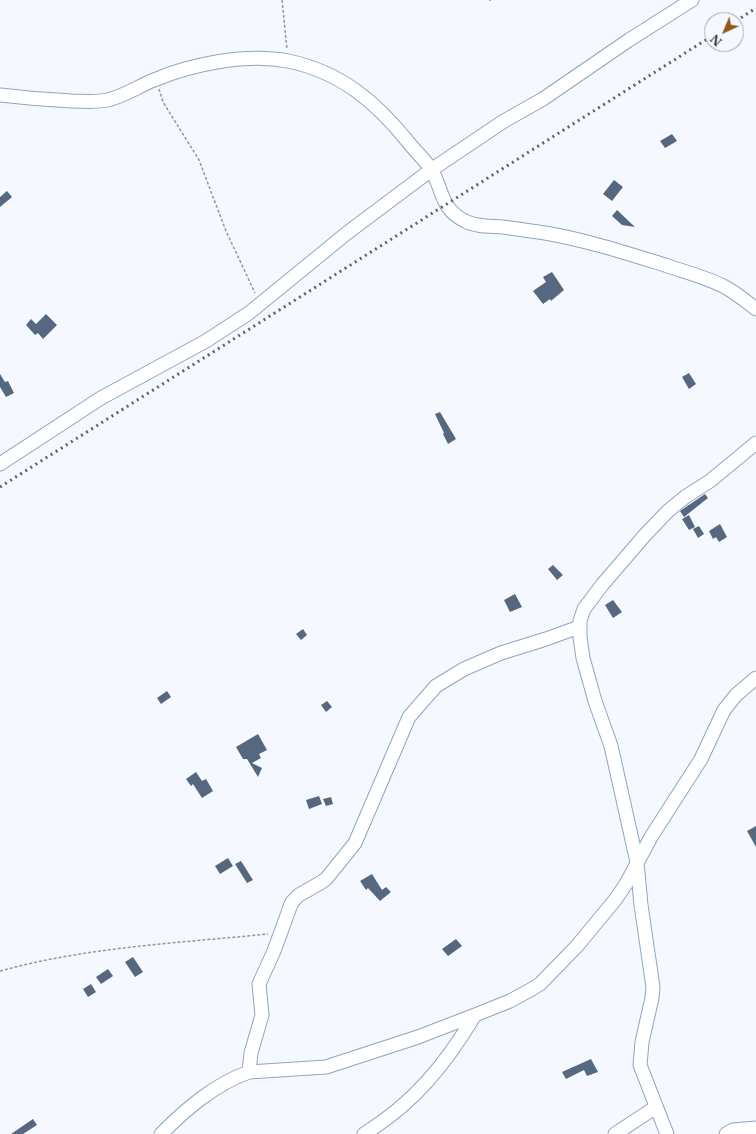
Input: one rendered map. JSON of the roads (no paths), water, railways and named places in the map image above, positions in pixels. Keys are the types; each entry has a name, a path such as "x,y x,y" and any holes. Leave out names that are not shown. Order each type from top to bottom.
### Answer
{"street":[{"path":"0,464 100,398 206,341 249,313 348,233 431,170 504,121 543,99 629,40 692,0"},
{"path":"0,95 36,100 99,102 110,100 155,80 196,67 234,60 260,59 287,61 320,71 347,84 364,96 392,122 431,170 446,205 457,216 466,222 583,241 639,257 695,275 726,287 740,296 756,310"},
{"path":"667,1134 641,1071 639,1060 653,987 641,905 638,862 611,746 595,701 583,658 579,626 581,615 602,585 668,511 710,481 756,443"},
{"path":"249,1072 251,1053 262,1015 259,984 274,951 290,907 295,898 326,878 355,843 409,717 436,686 464,669 501,653 546,639 579,626"},
{"path":"161,1134 209,1093 237,1076 249,1072 326,1067 475,1015 510,1001 532,990 540,984 603,916 626,884 651,837 701,759 724,710 736,695 756,678"},
{"path":"364,1134 395,1113 421,1090 439,1070 458,1044 475,1015"},
{"path":"615,1134 656,1107"},
{"path":"726,1134 733,1130 756,1128"}],"railway":[{"path":"744,16 756,8"},
{"path":"0,487 704,41"}]}
